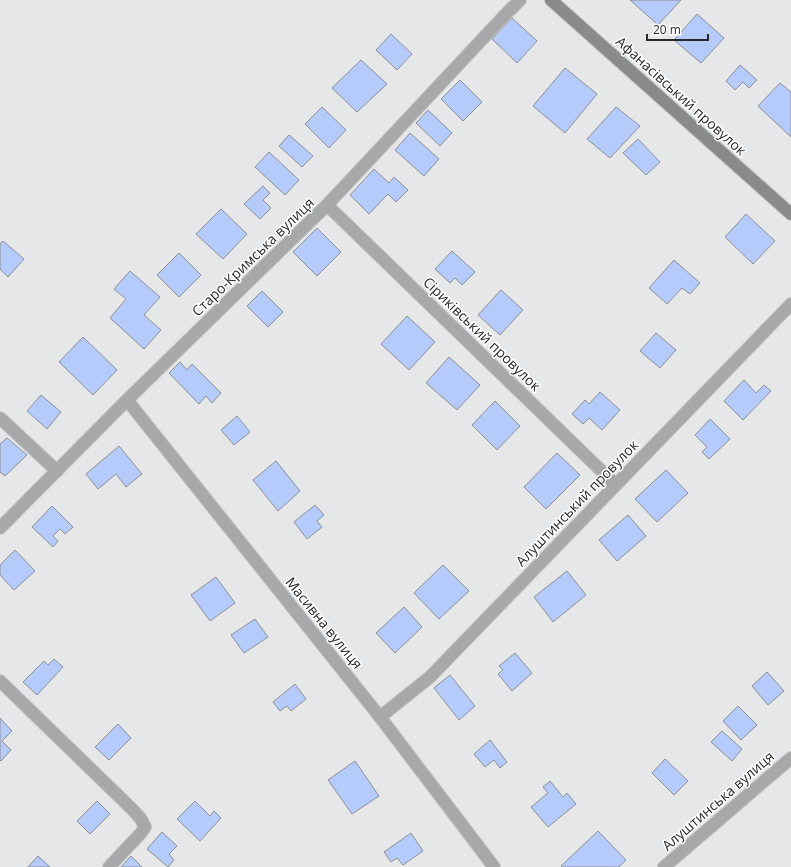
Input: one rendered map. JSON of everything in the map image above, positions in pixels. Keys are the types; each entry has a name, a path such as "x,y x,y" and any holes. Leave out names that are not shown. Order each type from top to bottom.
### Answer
{"street":[{"name":"Старо-Кримська вулиця","path":"0,528 127,400 327,205 520,0"},
{"name":"Афанасівський провулок","path":"551,0 791,214"},
{"name":"Сіриківський провулок","path":"327,205 616,484"},
{"name":"Алуштинський провулок","path":"380,716 430,677 791,304"},
{"name":"Масивна вулиця","path":"127,400 380,716 494,867"},
{"path":"0,418 57,471"},
{"path":"0,681 141,819 145,827 109,867"},
{"name":"Алуштинська вулиця","path":"664,867 791,758"}],"building":[{"path":"630,0 681,0 658,25"},
{"path":"697,14 724,38 701,63 674,40"},
{"path":"512,18 537,41 517,63 492,39"},
{"path":"391,34 412,54 397,70 376,50"},
{"path":"361,60 387,84 357,112 332,88"},
{"path":"740,65 757,80 749,88 743,82 735,90 726,81"},
{"path":"565,68 597,94 565,133 533,106"},
{"path":"460,80 482,102 463,121 441,99"},
{"path":"780,83 791,92 791,137 758,106"},
{"path":"322,107 346,130 329,148 305,124"},
{"path":"616,107 640,126 610,158 587,139"},
{"path":"428,110 452,133 440,146 416,123"},
{"path":"410,133 439,159 424,176 395,150"},
{"path":"289,135 313,156 302,167 279,146"},
{"path":"638,139 660,162 646,175 623,153"},
{"path":"269,152 299,180 285,195 255,167"},
{"path":"374,169 389,183 394,177 408,190 396,202 388,194 369,214 350,195"},
{"path":"263,186 270,193 263,200 271,208 260,219 244,204"},
{"path":"221,209 247,234 223,259 196,234"},
{"path":"746,214 775,241 753,264 725,237"},
{"path":"317,228 341,252 317,276 293,252"},
{"path":"3,241 24,259 8,277 0,269 0,244"},
{"path":"452,251 475,272 462,285 455,278 450,283 435,269"},
{"path":"179,253 201,275 179,297 157,275"},
{"path":"674,260 700,283 690,294 682,288 667,304 649,288"},
{"path":"130,271 160,297 144,315 161,330 144,349 110,318 126,299 114,289"},
{"path":"501,290 523,310 500,335 478,315"},
{"path":"262,291 283,312 268,327 247,306"},
{"path":"407,316 435,342 409,370 381,344"},
{"path":"656,333 676,350 660,368 640,351"},
{"path":"83,337 117,370 93,395 59,362"},
{"path":"449,357 480,385 457,410 426,383"},
{"path":"180,362 187,370 192,364 221,393 212,403 206,396 199,404 169,373"},
{"path":"744,380 756,393 764,385 771,391 743,420 724,401"},
{"path":"600,392 620,410 602,430 589,418 583,424 572,414 585,400 589,404"},
{"path":"41,395 61,412 47,429 27,411"},
{"path":"495,401 520,426 497,450 472,425"},
{"path":"237,416 250,432 234,445 221,430"},
{"path":"710,419 730,439 709,459 702,452 707,447 695,435"},
{"path":"7,438 27,455 5,476 0,472 0,444"},
{"path":"119,446 142,474 126,487 116,474 98,489 86,474"},
{"path":"557,453 580,475 546,509 524,487"},
{"path":"276,461 300,491 278,511 253,480"},
{"path":"666,470 688,493 657,522 635,499"},
{"path":"315,505 324,515 317,521 322,527 307,539 294,522"},
{"path":"52,506 73,527 65,534 60,529 53,536 58,541 53,547 32,527"},
{"path":"628,515 646,536 617,561 599,540"},
{"path":"15,550 35,571 14,590 0,575 0,565"},
{"path":"443,565 469,591 439,619 414,593"},
{"path":"567,571 586,595 553,622 534,597"},
{"path":"216,577 235,603 210,621 191,595"},
{"path":"404,607 422,627 395,653 376,633"},
{"path":"255,619 268,637 244,653 231,635"},
{"path":"515,653 532,673 512,691 498,674 503,670 499,666"},
{"path":"54,659 63,667 37,695 23,682 44,661 48,665"},
{"path":"767,672 784,691 768,705 752,686"},
{"path":"450,675 475,706 459,720 434,688"},
{"path":"295,684 306,699 291,711 287,706 280,711 273,702"},
{"path":"738,706 757,725 741,740 723,721"},
{"path":"0,718 12,731 2,741 11,750 1,761 0,760"},
{"path":"118,724 131,738 109,760 95,747"},
{"path":"722,731 742,749 732,761 711,742"},
{"path":"490,740 507,762 500,768 494,760 485,767 474,754"},
{"path":"665,759 688,781 674,795 652,773"},
{"path":"355,761 379,796 352,814 328,780"},
{"path":"550,781 563,797 567,793 576,804 548,827 531,807 548,793 543,787"},
{"path":"97,801 110,814 90,834 77,821"},
{"path":"195,801 210,816 214,811 221,818 200,841 177,819"},
{"path":"598,831 626,860 619,867 561,866"},
{"path":"162,832 177,846 169,854 174,860 168,867 147,849"},
{"path":"411,833 423,851 403,865 397,858 391,862 384,852"},
{"path":"38,856 50,867 28,867"},
{"path":"131,856 142,867 121,867"}]}
